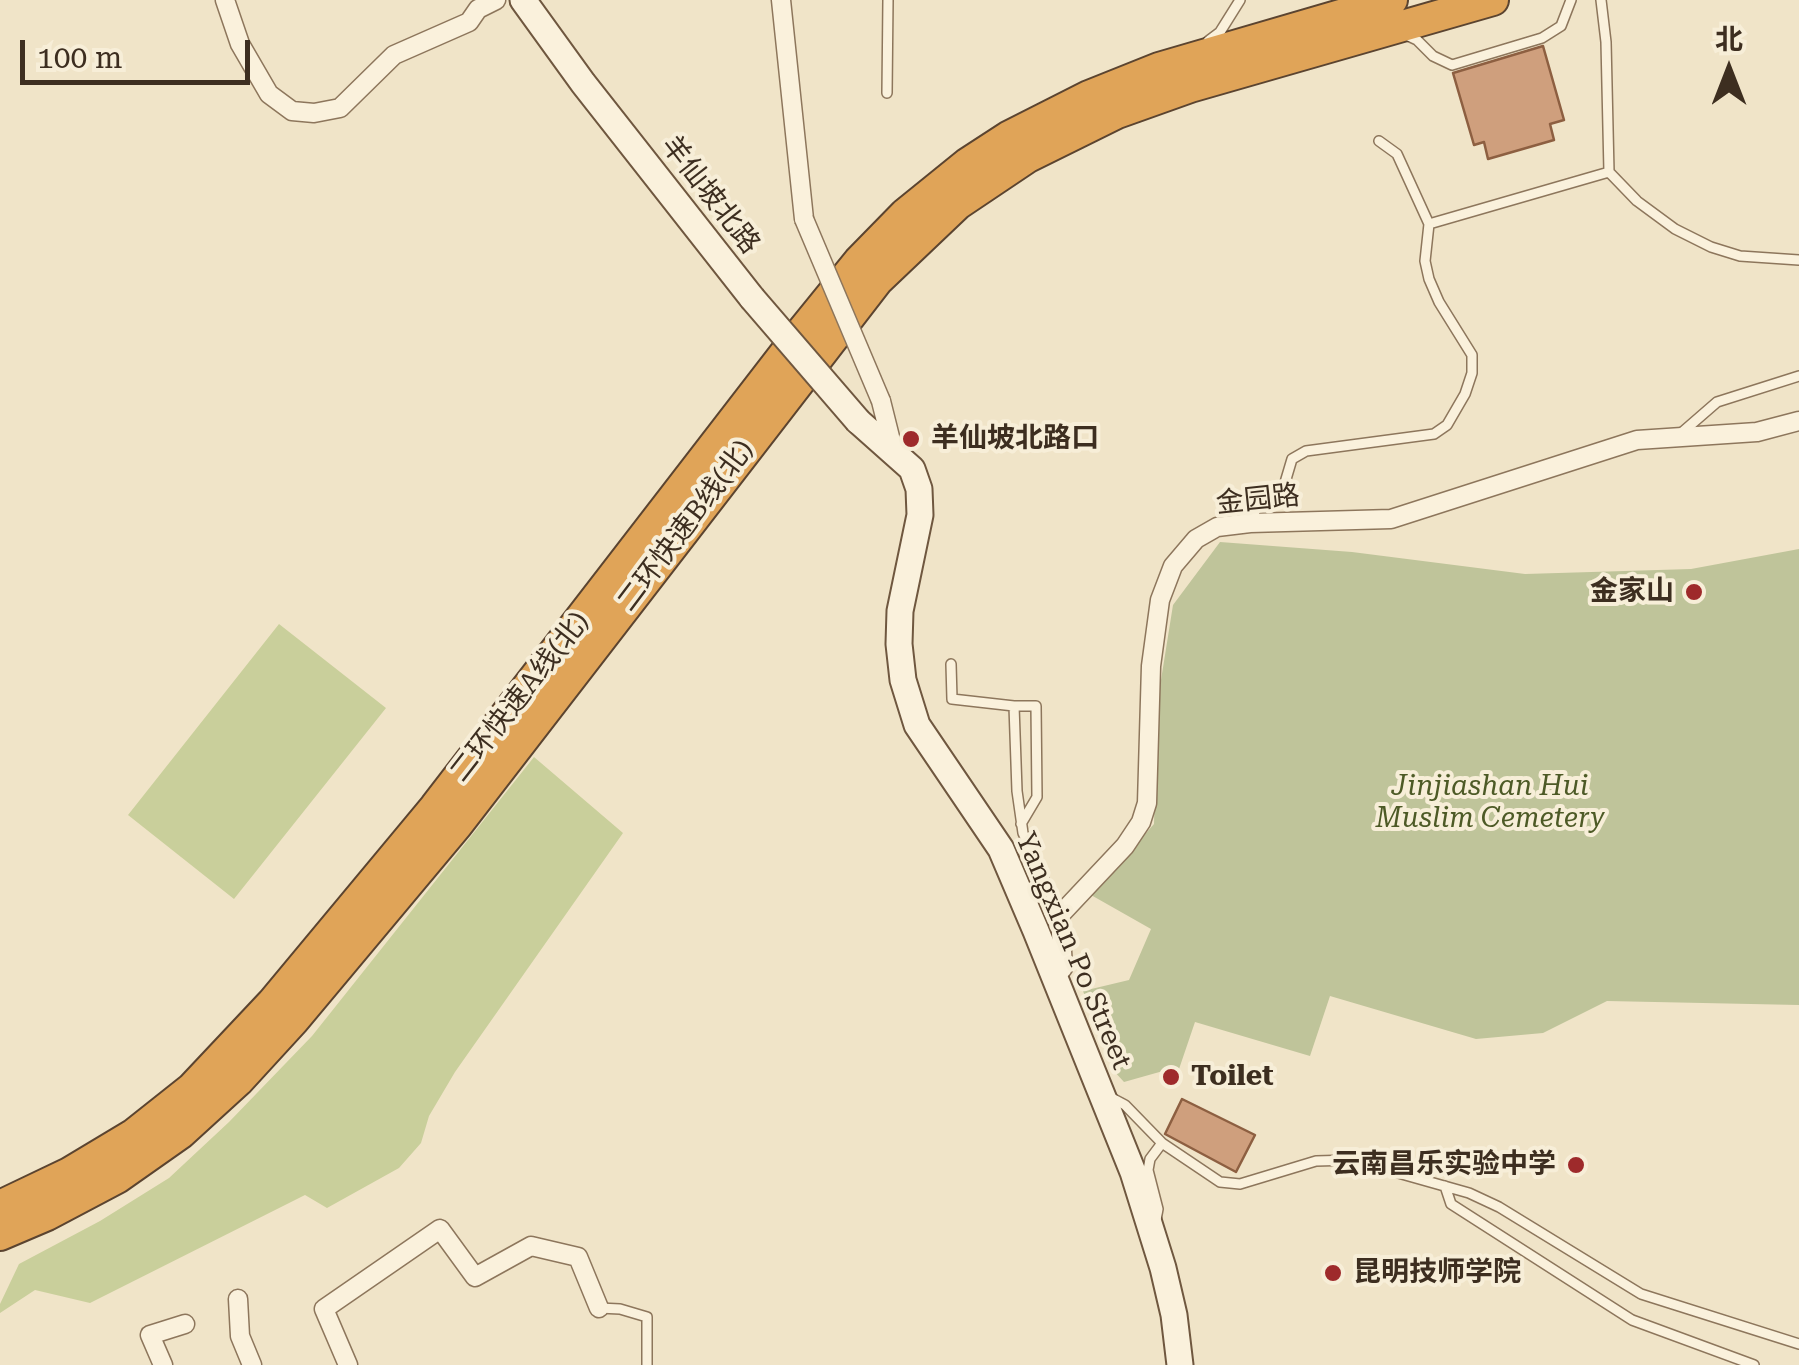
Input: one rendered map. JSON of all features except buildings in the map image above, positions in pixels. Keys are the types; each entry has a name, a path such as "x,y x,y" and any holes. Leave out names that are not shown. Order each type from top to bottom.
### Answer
{"highway":[{"name":"二环快速A线(北)","path":"3,1219 134,1134 192,1088 272,1003 435,808 803,330 905,214 968,163 1008,137 1089,96 1181,61 1392,0"},
{"name":"二环快速B线(北)","path":"3,1219 82,1198 150,1157 211,1108 293,1021 457,824 820,350 877,281 929,228 1028,156 1117,112 1190,86 1493,0"}],"street":[{"path":"225,0 240,44 269,94 292,111 314,112 340,108 394,55 469,22 478,9 496,0"},
{"name":"羊仙坡北路","path":"523,0 752,298 858,421"},
{"path":"781,0 804,219 881,401 893,449"},
{"name":"Yangxian Po Street","path":"858,421 912,469 920,488 920,516 900,611 899,644 916,725 1001,849 1102,1095 1149,1224 1174,1315 1180,1365"},
{"name":"金园路","path":"1060,916 1125,846 1141,822 1146,802 1153,650 1160,600 1173,566 1196,539 1217,527 1250,523 1391,519 1638,440 1757,432 1799,421"},
{"path":"1054,978 1062,968 1060,916"},
{"path":"348,1365 324,1309 440,1229 475,1277 531,1246 578,1257 599,1308"},
{"path":"238,1299 240,1336 252,1365"},
{"path":"163,1365 150,1335 185,1324"}],"lane":[{"path":"887,93 888,0"},
{"path":"1181,61 1220,32 1240,0"},
{"path":"1379,33 1399,32 1452,65 1542,38 1561,26 1571,0"},
{"path":"1601,0 1606,42 1609,172 1675,229 1712,247 1740,256 1799,260"},
{"path":"1250,523 1258,506 1281,496 1292,459 1306,451 1434,434 1447,425 1465,394 1472,373 1472,355 1430,279 1426,261 1428,224 1397,154 1379,141"},
{"path":"1428,224 1609,172"},
{"path":"1677,437 1716,402 1799,376"},
{"path":"951,664 952,700 1036,706 1037,798 1021,824"},
{"path":"1014,706 1021,824 1060,916"},
{"path":"1102,1095 1125,1105 1162,1143 1220,1182 1240,1184 1316,1162 1352,1160 1446,1186 1499,1207 1641,1294 1799,1344"},
{"path":"1149,1224 1156,1221 1158,1210 1148,1170 1150,1159 1162,1143"},
{"path":"1446,1186 1451,1204 1632,1320 1754,1365"},
{"path":"599,1308 647,1317 647,1365"}],"green space":[{"name":"Jinjiashan Hui Muslim Cemetery","path":"1220,542 1352,552 1525,574 1691,569 1799,549 1799,1005 1607,1001 1543,1033 1476,1039 1330,996 1310,1056 1195,1022 1178,1072 1163,1071 1124,1082 1113,1070 1083,991 1129,980 1151,929 1091,895 1154,824 1157,705 1173,605"},
{"path":"279,624 386,708 234,899 128,815"},
{"path":"534,757 623,833 455,1072 429,1116 421,1143 399,1168 327,1208 305,1195 90,1303 35,1290 0,1313 0,1304 19,1264 169,1178 312,1036"}],"place":[{"name":"羊仙坡北路口","path":"911,439"},
{"name":"金家山","path":"1694,592"},
{"name":"Toilet","path":"1171,1077"},
{"name":"云南昌乐实验中学","path":"1576,1165"},
{"name":"昆明技师学院","path":"1333,1273"}]}
